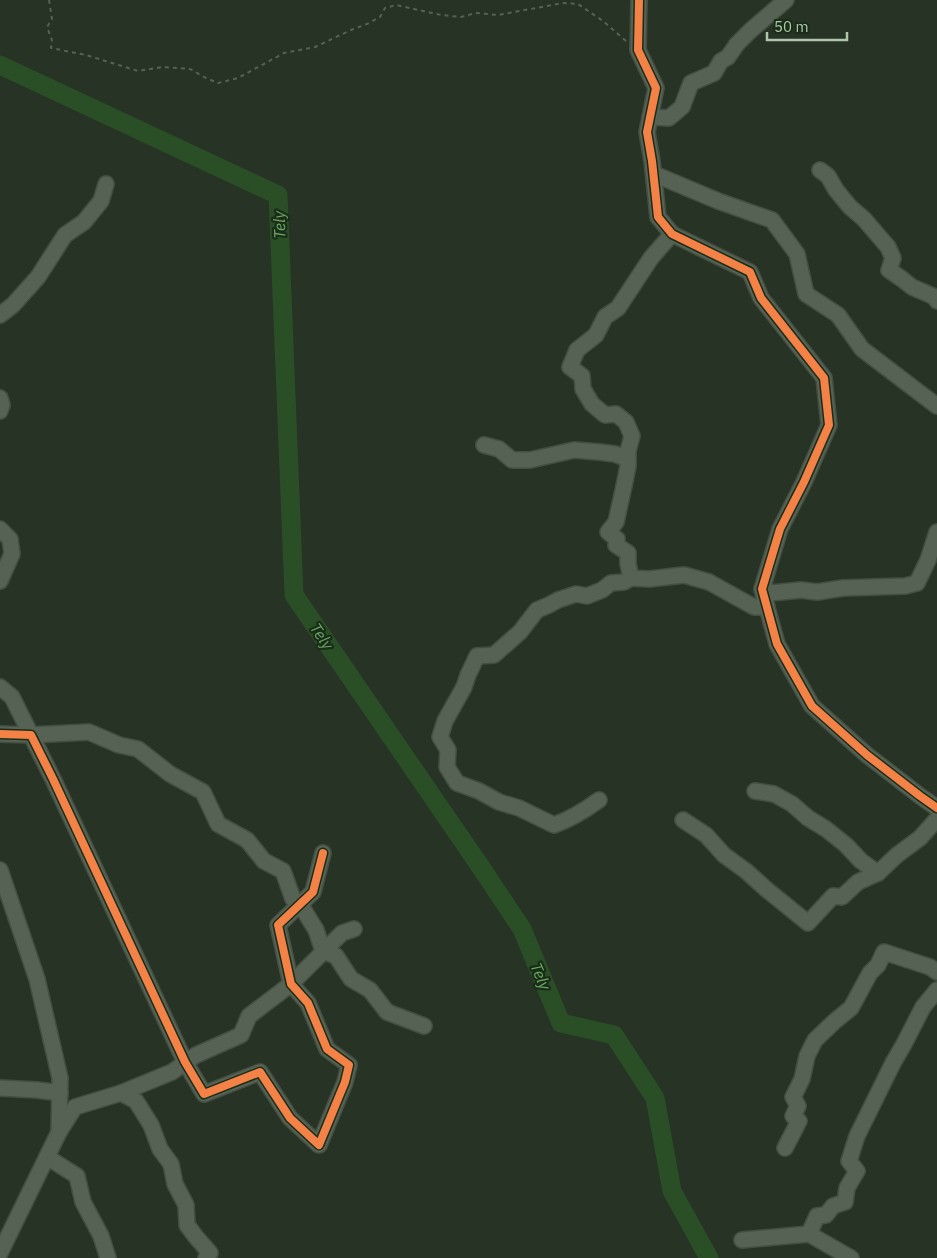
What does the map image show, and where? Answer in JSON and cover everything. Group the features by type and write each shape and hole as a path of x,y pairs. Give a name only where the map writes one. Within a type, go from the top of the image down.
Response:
{"street":[{"path":"639,0 638,50 656,88 646,132 654,174 658,217 672,234 750,272 761,298 824,378 830,425 780,529 762,589 777,644 812,706 867,755 937,808"},
{"path":"650,117 669,118 682,107 692,84 714,73 721,61 728,57 737,44 786,0"},
{"path":"820,170 828,176 836,190 850,207 864,219 888,247 893,258 889,270 912,288 935,297 937,301"},
{"path":"654,174 718,201 772,220 797,254 806,294 838,315 862,349 937,406"},
{"path":"0,315 38,277 65,235 84,222 101,201 106,184"},
{"path":"631,578 628,553 616,545 617,539 608,532 616,522 632,436 626,422 616,414 605,415 592,404 583,389 582,376 570,367 577,350 596,335 605,317 618,308 651,258 672,234"},
{"path":"0,398 2,405 0,411"},
{"path":"484,445 499,449 512,460 530,460 574,450 614,454 628,459"},
{"path":"0,529 10,539 12,554 0,581"},
{"path":"762,589 771,593 801,590 816,592 843,588 905,586 917,583 928,560 937,532"},
{"path":"598,800 566,821 554,825 519,808 499,802 479,791 457,783 447,767 448,750 440,737 445,721 464,687 477,656 494,655 520,632 537,610 576,594 587,596 602,590 611,583 624,582 631,578 649,579 684,575 709,582 754,607 767,607"},
{"path":"0,687 12,697 53,779 185,1062 204,1094 260,1072 290,1118 319,1145 345,1082 349,1065 327,1049 308,1003 291,984 278,925 313,892 323,853"},
{"path":"0,734 31,735 89,732 120,745 138,749 170,774 203,792 218,824 247,840 264,861 283,871 293,899 300,904 316,930 323,951"},
{"path":"755,791 774,794 792,804 846,845 878,873"},
{"path":"683,820 706,836 724,854 808,923 833,896 842,897 858,882 878,873 897,855 920,838 937,819"},
{"path":"0,870 6,907 37,979 60,1078 59,1132"},
{"path":"0,1253 59,1132 75,1107 121,1092 172,1072 196,1055 241,1035 249,1016 291,984 342,933 354,929"},
{"path":"323,951 336,956 351,979 370,990 387,1012 424,1026"},
{"path":"786,1148 799,1121 793,1116 798,1106 793,1097 802,1079 807,1056 815,1040 851,1008 884,952 930,967 937,972"},
{"path":"810,1234 817,1216 826,1215 833,1206 845,1202 846,1188 857,1171 849,1161 857,1136 923,1007 937,990"},
{"path":"0,1088 60,1093"},
{"path":"121,1092 136,1101 151,1125 160,1149 171,1164 175,1184 186,1205 187,1225 210,1253 206,1258"},
{"path":"47,1157 77,1176 82,1202 101,1236 108,1258"},
{"path":"742,1240 810,1234 851,1258"}],"path":[{"path":"49,0 52,19 47,27 52,40 50,48 86,55 138,71 163,66 190,69 218,83 238,78 284,53 315,47 367,24 380,17 385,8 396,5 441,15 461,17 476,13 498,15 563,3 578,4 603,21 638,50"}],"waterway":[{"name":"Tely","path":"0,65 278,195 294,595 522,929 561,1023 614,1035 655,1098 672,1191 709,1258"}],"cycle path":[{"path":"639,0 638,50 656,88 647,132 658,217 672,234 750,272 761,298 824,378 829,425 804,482 780,529 762,589 777,644 812,706 867,755 937,808"},
{"path":"0,734 31,735 185,1062 204,1094 260,1072 290,1118 319,1145 345,1082 349,1065 327,1049 308,1003 291,984 278,925 313,892 323,853"}]}
